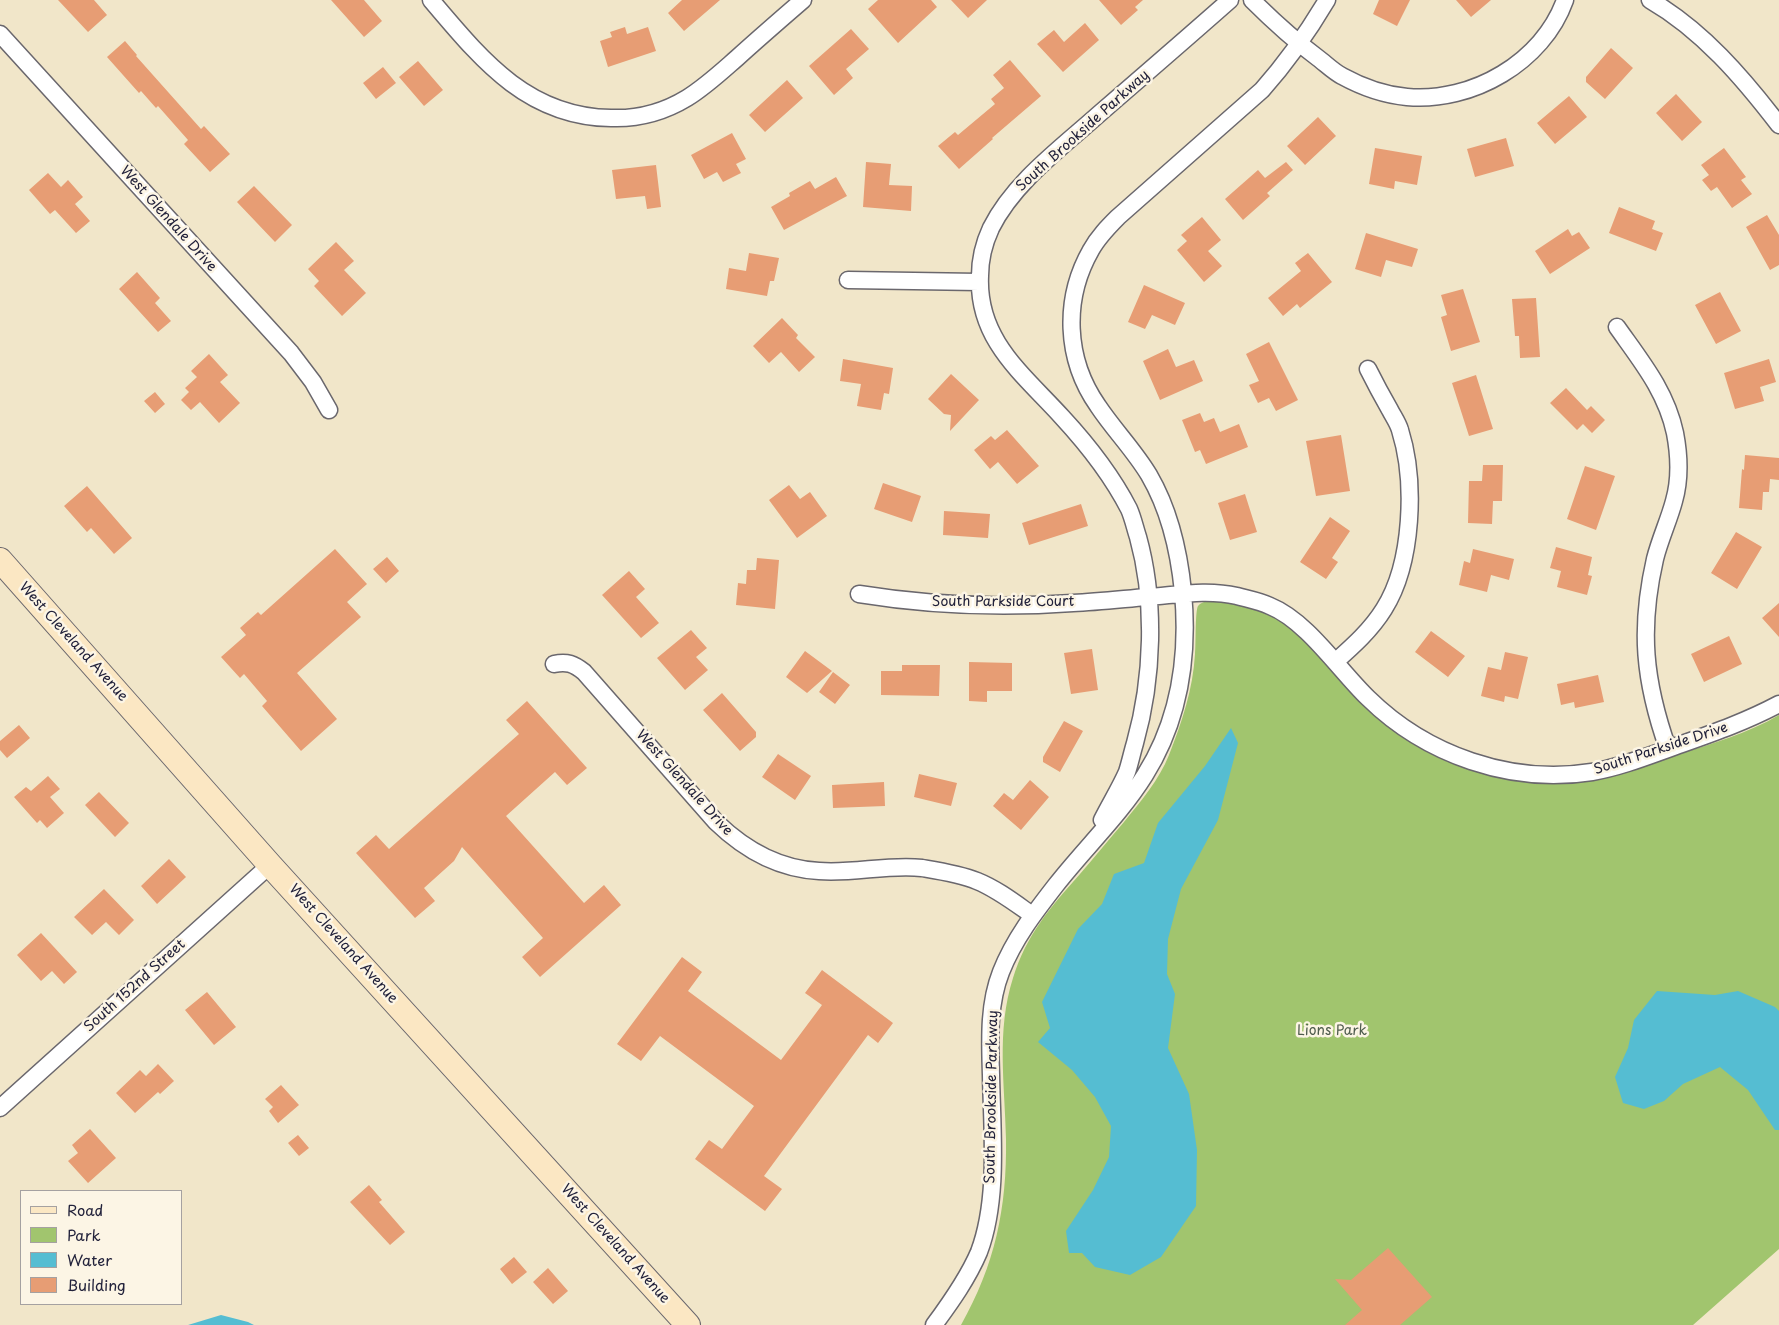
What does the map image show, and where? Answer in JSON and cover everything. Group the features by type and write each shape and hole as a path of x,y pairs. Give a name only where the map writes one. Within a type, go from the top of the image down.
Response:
{"main road":[{"name":"West Cleveland Avenue","path":"0,560 270,864 688,1325"}],"street":[{"path":"431,0 474,49 502,76 530,97 547,106 584,117 611,118 637,117 670,107 688,97 712,80 803,0"},
{"name":"South Brookside Parkway","path":"1083,853 1127,772 1140,726 1147,690 1150,659 1148,597 1142,554 1129,510 1114,485 1083,440 1022,377 1005,356 988,328 984,316 979,282 983,251 990,230 1004,205 1014,193 1078,133 1230,0"},
{"path":"1252,0 1299,44 1340,75 1384,93 1408,97 1444,96 1466,90 1491,80 1516,66 1550,29 1565,0"},
{"name":"South Brookside Parkway","path":"934,1325 968,1274 979,1250 986,1225 992,1184 990,1028 995,991 1008,954 1032,915 1116,814 1144,777 1166,736 1182,675 1184,642 1183,593 1176,542 1166,510 1157,491 1131,449 1096,404 1082,376 1072,344 1070,319 1074,289 1081,269 1100,236 1118,217 1262,90 1299,44 1327,0"},
{"path":"1650,0 1666,9 1703,40 1754,93 1779,125"},
{"name":"West Glendale Drive","path":"0,34 291,353 329,410"},
{"path":"848,280 979,282"},
{"path":"1617,327 1657,383 1675,432 1677,448 1678,471 1675,499 1656,557 1645,623 1646,655 1652,699 1668,749"},
{"path":"1335,662 1360,640 1384,609 1400,574 1407,533 1409,497 1407,459 1400,428 1368,369"},
{"name":"South Parkside Drive","path":"1148,597 1183,593 1234,595 1271,606 1286,615 1314,638 1368,698 1408,731 1441,749 1488,768 1524,774 1563,775 1602,770 1668,749 1750,719 1779,704"},
{"name":"South Parkside Court","path":"859,594 906,600 980,605 1071,603 1148,597"},
{"name":"West Glendale Drive","path":"554,664 562,662 572,664 584,672 716,822 729,835 756,853 790,867 820,872 911,868 950,873 977,881 1000,893 1032,915"},
{"name":"South 152nd Street","path":"0,1108 270,864"}],"green space":[{"name":"Lions Park","path":"1217,600 1261,611 1285,623 1310,644 1365,707 1399,734 1446,760 1498,777 1524,782 1551,784 1578,782 1603,777 1729,738 1779,715 1779,1249 1693,1325 961,1325 983,1280 997,1235 1001,1212 1006,1164 1003,1038 1008,998 1013,978 1025,948 1040,923 1137,806 1165,764 1174,743 1189,693 1194,667 1198,606 1205,602"}],"water":[{"path":"1231,728 1238,743 1218,820 1181,889 1168,939 1167,974 1175,994 1168,1048 1189,1094 1197,1150 1196,1206 1161,1257 1130,1275 1095,1267 1082,1253 1069,1253 1066,1231 1093,1190 1109,1157 1111,1126 1095,1097 1072,1070 1038,1042 1050,1028 1042,1002 1078,929 1102,904 1114,874 1144,863 1158,823 1205,766"},
{"path":"1657,991 1715,995 1738,991 1775,1007 1779,1011 1779,1130 1775,1130 1748,1090 1720,1067 1683,1084 1664,1101 1644,1109 1623,1103 1615,1077 1628,1048 1634,1020"},
{"path":"221,1315 254,1325 188,1325"}],"building":[{"path":"58,0 94,0 107,15 88,32"},
{"path":"331,0 364,0 382,21 364,37"},
{"path":"682,0 720,0 684,31 668,13"},
{"path":"878,0 931,0 937,7 898,43 868,9"},
{"path":"951,0 987,0 968,18"},
{"path":"1099,0 1143,0 1135,7 1138,10 1121,25"},
{"path":"1379,0 1410,0 1397,26 1373,14"},
{"path":"1456,0 1491,0 1471,17"},
{"path":"1085,23 1099,40 1063,72 1037,44 1054,30 1064,42"},
{"path":"625,27 627,34 648,27 656,51 608,67 600,41 612,37 610,32"},
{"path":"851,29 869,49 846,69 853,78 834,95 809,66"},
{"path":"125,41 201,129 204,126 230,154 210,172 184,144 188,140 158,106 156,108 141,91 139,93 107,57"},
{"path":"1611,48 1633,68 1605,99 1586,82 1586,77"},
{"path":"1010,60 1041,96 959,169 938,146 955,132 958,135 995,104 991,99 1004,88 993,75"},
{"path":"418,61 443,90 424,106 399,77"},
{"path":"383,67 396,83 376,99 363,83"},
{"path":"787,80 803,98 765,132 749,115"},
{"path":"1676,94 1702,122 1682,141 1656,113"},
{"path":"1569,96 1587,117 1555,144 1537,123"},
{"path":"1318,117 1336,136 1305,165 1287,146"},
{"path":"732,133 746,159 736,164 741,173 723,182 717,172 704,179 691,155"},
{"path":"1506,138 1514,166 1475,177 1467,149"},
{"path":"1375,148 1422,156 1417,185 1395,181 1394,189 1369,184"},
{"path":"1724,148 1746,177 1741,180 1752,194 1732,208 1717,187 1711,191 1702,180 1709,175 1701,165"},
{"path":"866,162 891,164 889,185 912,186 911,211 863,207"},
{"path":"1286,162 1293,170 1267,193 1270,196 1243,220 1225,199 1258,170 1265,178"},
{"path":"656,165 661,207 647,209 645,196 616,199 612,170"},
{"path":"48,173 61,187 68,180 83,197 75,204 90,221 76,233 55,210 50,214 29,190"},
{"path":"836,177 847,196 784,230 771,207 790,196 789,193 810,181 815,189"},
{"path":"254,186 292,225 275,242 237,202"},
{"path":"1619,207 1655,221 1652,229 1663,233 1656,251 1609,233"},
{"path":"1767,215 1779,235 1779,265 1770,270 1746,227"},
{"path":"1202,217 1221,240 1208,251 1222,266 1204,282 1177,250 1187,241 1181,235"},
{"path":"1568,229 1572,236 1579,232 1590,248 1550,274 1535,251"},
{"path":"1366,233 1418,249 1412,267 1386,260 1381,277 1355,269"},
{"path":"336,242 354,261 344,270 366,293 342,316 314,286 319,281 308,269"},
{"path":"749,253 779,258 774,281 770,281 767,296 726,289 729,268 746,271"},
{"path":"1308,253 1332,282 1300,308 1297,304 1283,316 1268,298 1301,271 1295,263"},
{"path":"137,272 160,298 155,303 171,321 158,332 119,289"},
{"path":"1144,285 1185,303 1175,325 1152,315 1145,329 1128,322"},
{"path":"1463,289 1480,342 1451,351 1441,317 1447,315 1441,295"},
{"path":"1720,292 1741,331 1716,344 1695,305"},
{"path":"1536,298 1540,357 1520,358 1519,336 1515,336 1512,299"},
{"path":"782,318 798,335 796,338 815,357 799,372 781,352 769,363 753,346"},
{"path":"1269,342 1298,400 1276,411 1269,398 1258,403 1249,385 1259,381 1246,354"},
{"path":"1168,349 1176,367 1194,360 1203,381 1160,400 1143,361"},
{"path":"209,354 228,375 220,382 240,403 219,423 200,402 191,410 181,400 189,392 185,388 197,377 191,371"},
{"path":"843,359 893,368 889,394 884,393 881,410 857,406 861,384 840,381"},
{"path":"1769,359 1776,382 1760,387 1764,401 1735,409 1724,373"},
{"path":"951,374 979,400 950,431 951,415 944,414 928,399"},
{"path":"1476,375 1493,429 1469,436 1452,383"},
{"path":"1566,388 1587,410 1591,406 1605,420 1592,433 1583,424 1577,430 1550,403"},
{"path":"155,392 165,404 155,413 144,401"},
{"path":"1200,413 1204,422 1214,418 1220,432 1239,424 1248,447 1206,464 1200,450 1195,452 1182,420"},
{"path":"1007,430 1039,466 1017,484 998,462 990,469 974,450 991,436 995,440"},
{"path":"1341,435 1350,491 1316,496 1306,441"},
{"path":"1745,455 1779,458 1779,480 1770,479 1769,492 1763,492 1762,510 1739,508"},
{"path":"1483,465 1503,465 1502,501 1493,501 1492,524 1468,523 1469,481 1482,481"},
{"path":"1585,466 1615,476 1596,530 1567,519"},
{"path":"883,483 921,496 912,522 874,509"},
{"path":"789,485 800,499 810,492 827,516 797,538 769,500"},
{"path":"87,486 132,538 114,554 91,528 87,532 64,506"},
{"path":"1245,494 1257,532 1230,540 1218,503"},
{"path":"1081,504 1088,526 1029,545 1022,523"},
{"path":"944,511 990,514 988,538 943,535"},
{"path":"1330,517 1350,531 1332,558 1338,562 1326,579 1300,562"},
{"path":"1736,532 1762,547 1737,589 1711,573"},
{"path":"1556,547 1592,557 1588,575 1592,576 1587,595 1557,587 1561,571 1550,568"},
{"path":"335,549 367,584 347,602 361,617 297,673 337,719 301,751 262,706 267,701 244,674 240,678 221,657 246,635 240,628 258,612 261,615"},
{"path":"1473,549 1514,559 1509,580 1491,575 1487,592 1459,585 1464,561 1470,563"},
{"path":"387,557 399,571 386,583 373,569"},
{"path":"757,558 779,560 775,609 736,605 738,583 746,584 747,570 756,570"},
{"path":"629,571 645,589 636,597 659,623 641,638 602,595"},
{"path":"1779,603 1779,637 1762,618"},
{"path":"691,630 707,648 696,657 708,670 685,690 657,658"},
{"path":"1431,631 1465,656 1448,677 1415,652"},
{"path":"1729,636 1742,664 1704,682 1691,654"},
{"path":"1092,649 1098,690 1071,694 1064,653"},
{"path":"805,651 832,671 807,693 786,677"},
{"path":"1505,652 1528,657 1518,699 1505,696 1504,702 1481,696 1488,667 1501,670"},
{"path":"969,662 1012,663 1012,691 987,691 987,702 969,701"},
{"path":"902,665 940,665 939,696 881,695 881,671 902,671"},
{"path":"833,672 850,685 835,704 819,692"},
{"path":"1598,675 1604,702 1575,708 1574,702 1561,705 1557,684"},
{"path":"722,693 756,732 756,737 740,751 703,710"},
{"path":"527,701 587,768 567,785 555,772 506,816 584,903 604,885 621,905 540,977 522,957 543,938 462,847 454,861 424,888 435,901 415,918 356,853 376,835 389,849 519,734 506,720"},
{"path":"1064,721 1083,731 1060,772 1043,762 1043,757"},
{"path":"19,725 30,738 7,758 0,750 0,741"},
{"path":"778,754 811,776 795,800 762,777"},
{"path":"919,774 957,783 951,806 914,797"},
{"path":"48,776 60,789 50,797 64,813 47,828 40,820 37,823 14,797 26,787 31,791"},
{"path":"1030,780 1049,797 1021,830 993,806 1004,793 1013,800"},
{"path":"884,782 885,806 833,808 832,785"},
{"path":"99,792 129,823 115,837 85,805"},
{"path":"169,859 186,877 157,904 141,886"},
{"path":"104,889 134,920 119,935 106,922 92,935 74,917"},
{"path":"41,933 77,972 64,984 52,971 41,981 17,955"},
{"path":"682,957 702,972 688,991 781,1060 822,1005 805,993 822,970 893,1023 878,1043 868,1035 764,1176 782,1189 765,1211 695,1159 709,1140 722,1149 754,1106 660,1036 641,1061 617,1044"},
{"path":"207,992 236,1027 214,1045 185,1010"},
{"path":"158,1064 174,1081 160,1094 158,1092 135,1113 116,1093 140,1070 146,1076"},
{"path":"281,1085 299,1105 278,1123 269,1111 273,1107 265,1099"},
{"path":"90,1129 116,1158 88,1183 68,1161 78,1153 72,1145"},
{"path":"298,1135 309,1148 299,1156 288,1143"},
{"path":"369,1185 382,1200 379,1202 405,1232 390,1245 350,1202"},
{"path":"1388,1248 1432,1297 1400,1325 1345,1325 1362,1310 1335,1279 1351,1280"},
{"path":"514,1257 527,1272 512,1284 500,1269"},
{"path":"548,1268 568,1291 553,1304 533,1282"}]}
